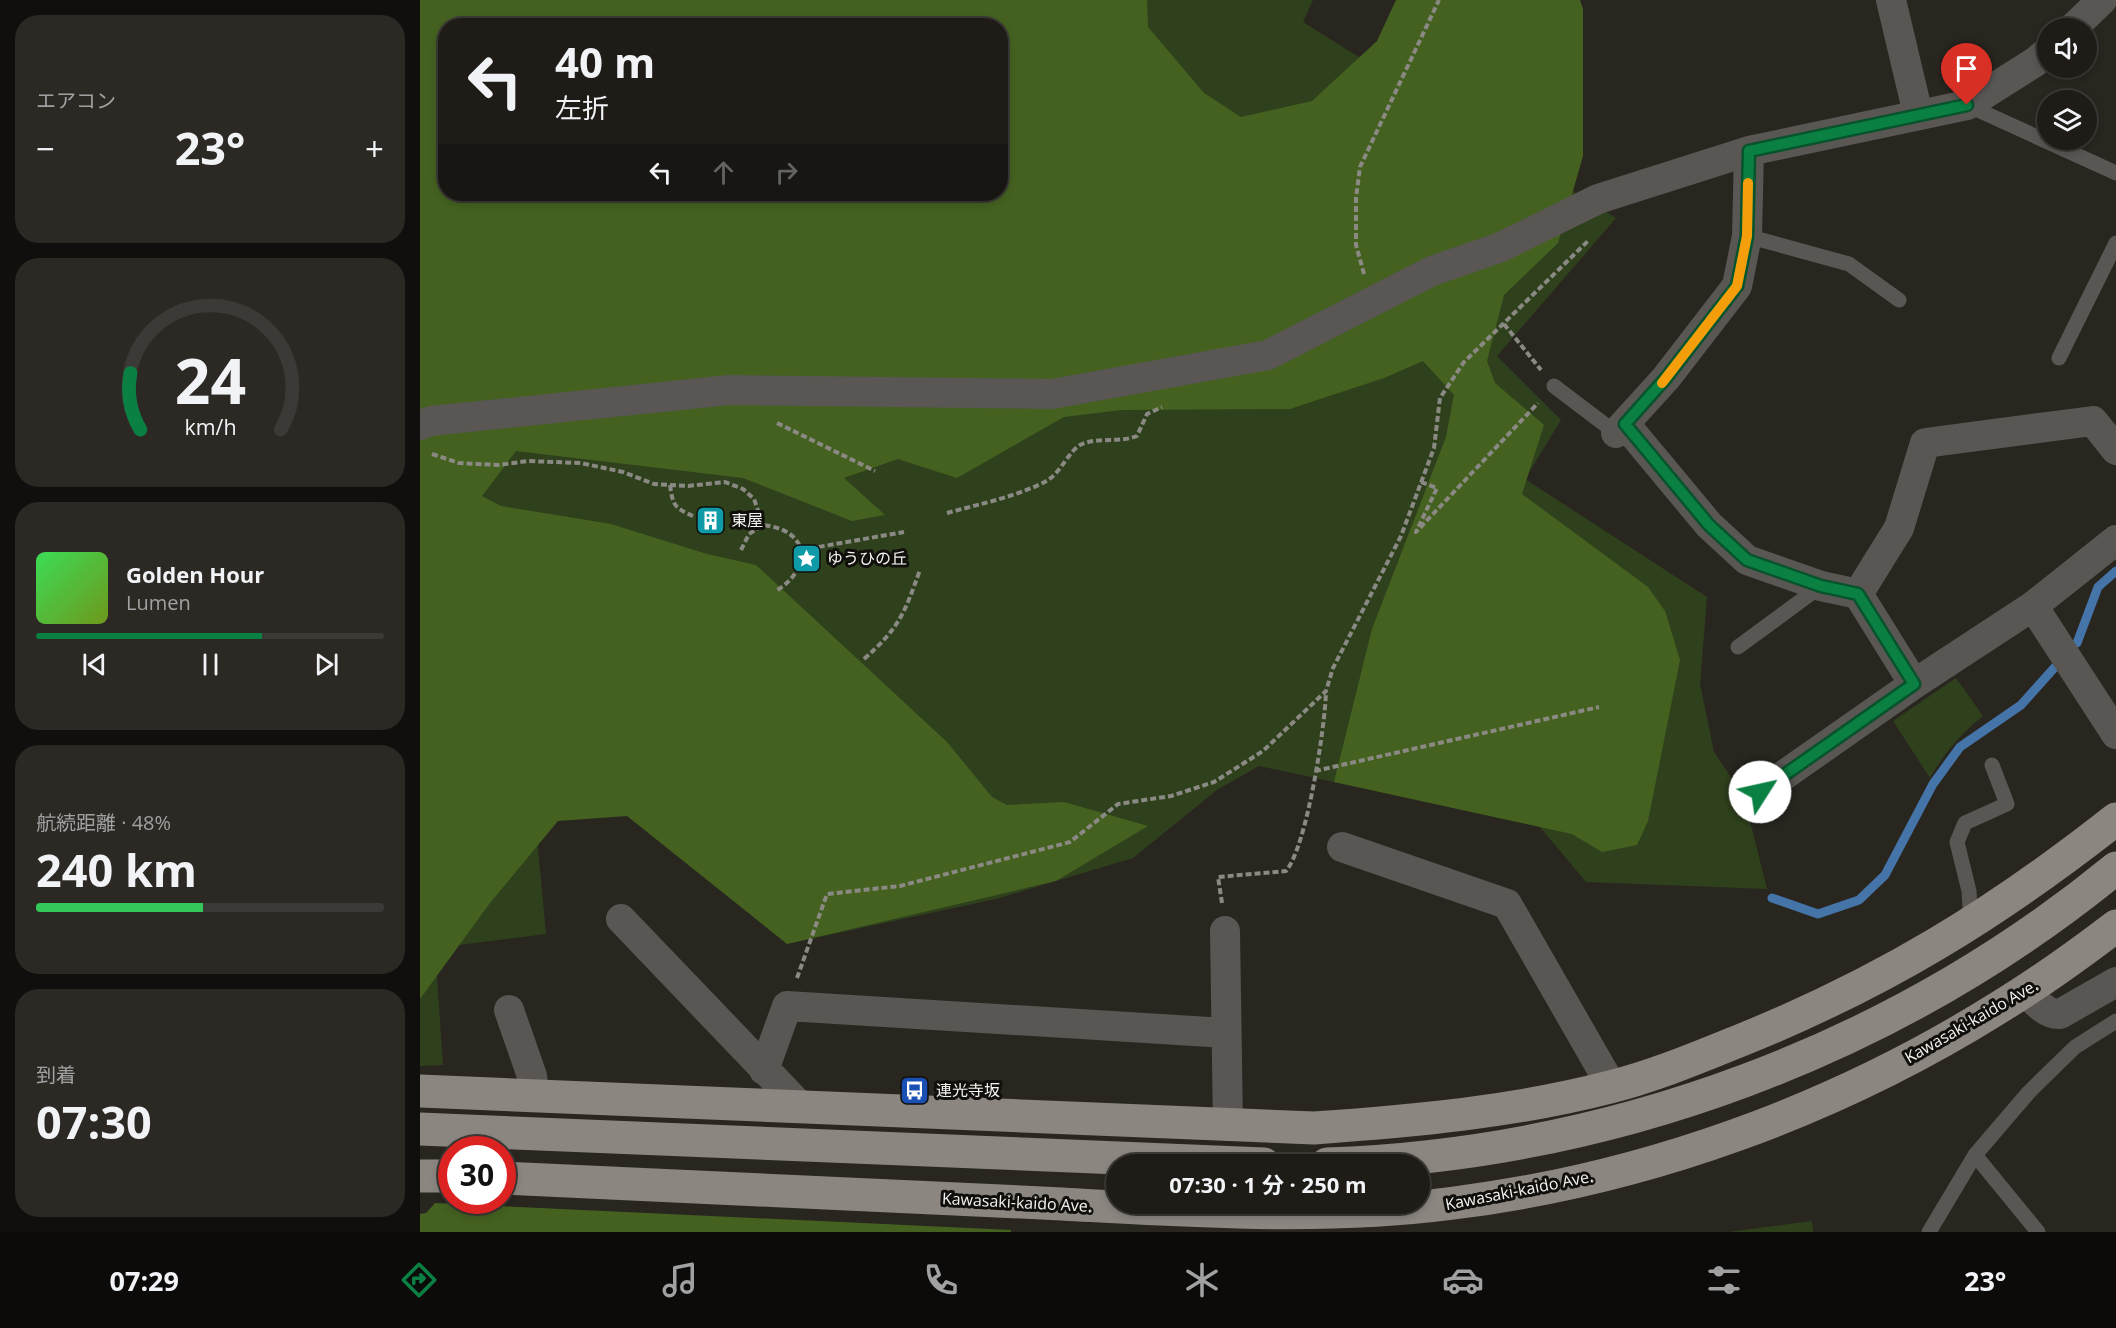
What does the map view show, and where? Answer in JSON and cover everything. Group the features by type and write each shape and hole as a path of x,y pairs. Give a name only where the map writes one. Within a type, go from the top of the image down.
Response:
{"main road":[{"path":"420,1090 1228,1126 1314,1128 1457,1116 1612,1087 1708,1054 1835,1001 1892,972 1971,925 2019,893 2116,819"},
{"path":"1430,1157 1537,1142 1628,1119 1774,1070 1863,1029 1970,971 2036,928 2116,868"},
{"name":"Kawasaki-kaido Ave.","path":"516,1179 1221,1212 1391,1210 1458,1203 1536,1190 1623,1170 1721,1140 1847,1089 1938,1043 2025,992 2116,926"},
{"path":"420,1129 1106,1157"},
{"path":"420,1176 438,1176"}],"street":[{"path":"1891,0 1918,114"},
{"path":"2083,18 2102,0"},
{"path":"420,425 431,421 729,390 1052,394 1268,355 1432,271 1500,247 1598,199 1749,151 1967,105 2037,61"},
{"path":"1749,151 1747,236 1737,286 1666,378 1620,429 1709,525 1747,560 1821,586 1858,594 1914,684"},
{"path":"1858,594 1899,528 1925,443 2093,421 2116,450"},
{"path":"1760,792 1914,684 2033,606 2116,540"},
{"path":"2033,606 2116,734"},
{"path":"1342,847 1508,904 1612,1087"},
{"path":"621,919 801,1107"},
{"path":"1226,932 1228,1126"},
{"path":"2025,992 2053,1015 2060,1014 2116,982"},
{"path":"764,1070 787,1006 1226,1033"},
{"path":"509,1010 532,1077 534,1095"}],"lane":[{"path":"1967,105 2116,173"},
{"path":"1747,236 1849,264 1899,300"},
{"path":"2059,358 2116,243"},
{"path":"1554,386 1620,429"},
{"path":"1738,647 1821,586"},
{"path":"1971,925 1969,891 1956,842 1965,823 2007,804 1992,765"},
{"path":"1929,1232 1975,1155 2029,1092 2075,1047 2116,1021"},
{"path":"1975,1155 2038,1232"}],"path":[{"path":"1371,302 1356,245 1356,198 1360,167 1439,0"},
{"path":"1218,877 1286,871 1292,864 1301,840 1325,722 1326,691 1333,668 1401,536 1434,448 1440,398 1464,362 1599,230 1598,199"},
{"path":"1421,482 1437,488 1416,532 1554,386 1504,324"},
{"path":"754,391 772,420 875,471"},
{"path":"947,513 991,501 1046,481 1061,470 1074,450 1083,444 1137,436 1147,414 1171,405"},
{"path":"429,453 459,463 498,465 528,461 580,463 623,472 654,484 725,482 743,489 754,499 763,525"},
{"path":"670,485 672,502 679,510 695,517"},
{"path":"741,549 749,534 763,525 781,527 794,536 801,550 800,566 791,581 776,591"},
{"path":"801,550 904,532"},
{"path":"864,659 889,637 903,615 920,570"},
{"path":"787,1006 827,894 900,886 1070,842 1118,804 1171,796 1214,782 1263,751 1326,691"},
{"path":"1315,771 1599,707"}],"green space":[{"path":"420,0 1147,0 1148,27 1204,93 1241,117 1312,101 1377,41 1396,0 1580,0 1583,9 1583,156 1558,243 1504,295 1487,361 1495,383 1544,425 1522,494 1648,587 1665,611 1680,660 1648,821 1637,845 1602,852 1572,834 1334,782 1372,629 1446,437 1454,395 1423,361 1384,378 1290,409 1121,410 1064,417 957,478 898,459 844,478 885,515 852,521 743,478 516,451 482,496 501,506 611,524 707,554 756,565 947,742 992,797 1007,805 1064,802 1148,826 1056,881 787,944 627,816 558,821 490,903 420,999"},
{"path":"1054,0 1313,0 1303,22 1616,218 1497,356 1561,420 1525,479 1707,597 1700,684 1714,752 1744,797 1767,889 1586,882 1539,826 1259,766 1217,790 1133,858 996,899 787,944 640,800 534,806 546,934 435,948 443,1065 420,1066 420,65 438,154 438,201 1008,201 1008,165"},
{"path":"1956,678 1983,716 1953,745 1930,778 1893,721"},
{"path":"435,1203 438,1203 438,1214 516,1214 516,1207 1011,1230 1011,1232 420,1232 420,1214 426,1213"},
{"path":"1812,1221 1813,1232 1728,1232"}],"waterway":[{"path":"2077,643 2098,587 2116,571"},
{"path":"1772,898 1818,914 1859,900 1885,875 1933,784 1960,747 2021,705 2055,667"}],"slow traffic":[{"path":"1662,383 1737,286 1747,236 1748,183"}],"place":[{"name":"東屋","path":"710,520"},
{"name":"ゆうひの丘","path":"806,558"},
{"name":"連光寺坂","path":"915,1090"}],"route":[{"path":"1760,792 1914,684 1858,594 1821,586 1747,560 1709,525 1625,424 1666,378 1737,286 1747,236 1749,151 1967,105"}]}
